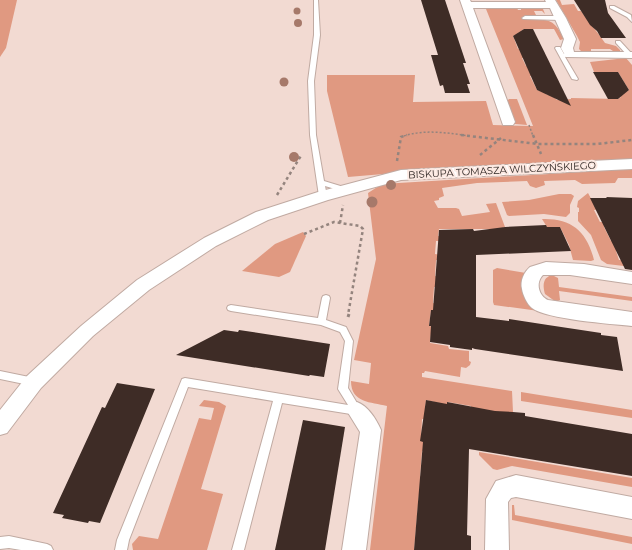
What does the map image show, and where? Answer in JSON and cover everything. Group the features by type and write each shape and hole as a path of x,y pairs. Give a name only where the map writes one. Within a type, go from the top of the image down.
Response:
{"street":[{"path":"504,127 466,3 552,2 570,39 566,55 631,55"},
{"name":"BISKUPA TOMASZA WILCZYŃSKIEGO","path":"0,426 34,382 87,331 143,285 210,242 262,216 322,189 345,190 401,175 632,164"},
{"path":"632,278 557,268 536,272 532,276 530,284 532,295 540,304 560,309 632,319"},
{"path":"354,550 371,430 357,411"},
{"path":"497,550 497,499 504,489 516,486 632,508"}],"lane":[{"path":"316,0 317,35 311,81 312,135 322,189"},
{"path":"612,7 631,17"},
{"path":"525,18 561,18"},
{"path":"618,42 631,55"},
{"path":"558,48 566,55 575,79"},
{"path":"321,322 326,298"},
{"path":"231,308 321,322 343,328 348,340 343,389 357,411"},
{"path":"0,375 34,382"},
{"path":"121,550 123,540 185,382 357,411"},
{"path":"238,550 280,398"},
{"path":"0,543 9,542 47,550"}],"path":[{"path":"529,125 542,157 537,169"},
{"path":"460,171 501,139 504,127"},
{"path":"386,179 398,159 401,137 412,133 445,133 538,144 597,144 632,140"},
{"path":"262,216 290,176 312,135"},
{"path":"304,234 334,222 360,226 363,228 347,319"}],"shaded area":[{"path":"0,0 17,0 6,48 0,57"},
{"path":"556,0 560,0 562,5 574,4 578,11 581,11 605,43 616,46 620,50 620,53 616,53 610,49 591,49 591,51 581,51 579,49 580,42"},
{"path":"517,8 518,10 521,10 521,8 543,9 545,14 542,11 534,11 537,17 525,18 525,20 549,21 553,23 564,39 560,40 554,29 524,29 521,31 522,33 513,36 518,49 521,49 525,58 522,58 526,66 528,66 533,76 530,76 537,90 546,93 547,95 551,95 557,100 571,98 618,99 621,97 620,95 624,94 623,92 629,90 618,72 594,72 590,62 626,58 632,65 632,162 407,172 348,177 327,91 327,75 415,75 413,102 486,101 493,125 533,126 486,9"},
{"path":"509,99 517,99 527,125 515,124 507,101"},
{"path":"632,169 632,178 618,178 615,183 582,184 575,180 544,181 545,185 536,188 530,186 527,181 477,183 442,188 444,196 439,198 439,200 434,201 438,208 459,209 462,216 490,212 486,204 496,203 505,227 503,227 504,229 439,229 438,236 443,236 442,241 436,241 435,254 441,255 441,261 436,260 435,276 440,277 439,287 434,287 433,303 438,304 437,311 431,310 429,326 436,327 431,333 430,343 448,346 449,349 469,351 469,361 471,362 466,368 461,367 460,377 425,371 422,373 422,377 512,391 513,412 511,412 511,414 471,408 471,406 448,402 447,405 426,400 425,411 430,420 422,419 421,441 428,442 427,451 422,451 420,476 426,477 419,494 414,550 370,550 387,406 358,398 354,394 351,381 369,384 371,363 354,360 376,259 368,193 382,184"},
{"path":"588,193 594,204 600,209 594,210 600,222 606,222 604,227 611,241 616,241 616,251 619,260 628,260 632,267 607,264 601,260 591,235 578,221 578,201"},
{"path":"559,194 571,194 574,196 570,205 570,213 566,217 544,214 509,216 507,215 502,202 529,200"},
{"path":"542,219 561,221 576,228 587,241 594,260 573,260 569,245 560,227 547,227"},
{"path":"303,232 306,236 290,272 279,277 242,271 275,244"},
{"path":"497,268 526,273 539,311 494,305 493,270"},
{"path":"552,275 558,278 559,287 632,297 632,301 559,291 560,300 556,302 545,294 544,288 546,278"},
{"path":"521,392 632,410 632,418 521,401"},
{"path":"204,400 219,402 226,406 201,489 223,494 207,550 133,550 132,544 139,536 158,539 199,418 211,420 214,408 199,406"},
{"path":"479,452 632,478 632,487 512,466 497,470 493,469 479,455"},
{"path":"512,505 514,505 515,515 632,537 632,544 512,520"}],"building":[{"path":"421,0 445,0 466,63 463,63 470,84 467,84 470,93 445,93 443,85 440,86 431,55 438,55"},
{"path":"574,0 605,0 608,13 626,38 601,38 597,31 590,25"},
{"path":"524,29 533,29 571,106 537,90 513,36"},
{"path":"593,72 618,72 629,90 618,99 608,99"},
{"path":"606,197 632,198 632,270 625,269 590,198 607,198"},
{"path":"546,225 547,227 560,227 571,251 476,255 476,317 509,321 509,319 601,333 601,335 617,337 623,371 472,348 472,350 450,347 450,345 430,342 431,326 429,326 431,310 433,310 439,230 473,229 474,231 505,227"},
{"path":"224,330 238,332 239,330 330,344 324,377 309,376 176,355"},
{"path":"117,383 155,389 100,523 89,521 88,523 62,518 64,515 53,513 102,407 105,408"},
{"path":"426,400 447,404 447,402 495,411 525,413 525,416 632,434 632,476 469,449 467,535 471,536 471,550 414,550 423,442 420,441"},
{"path":"303,420 345,427 325,550 275,550"}]}
